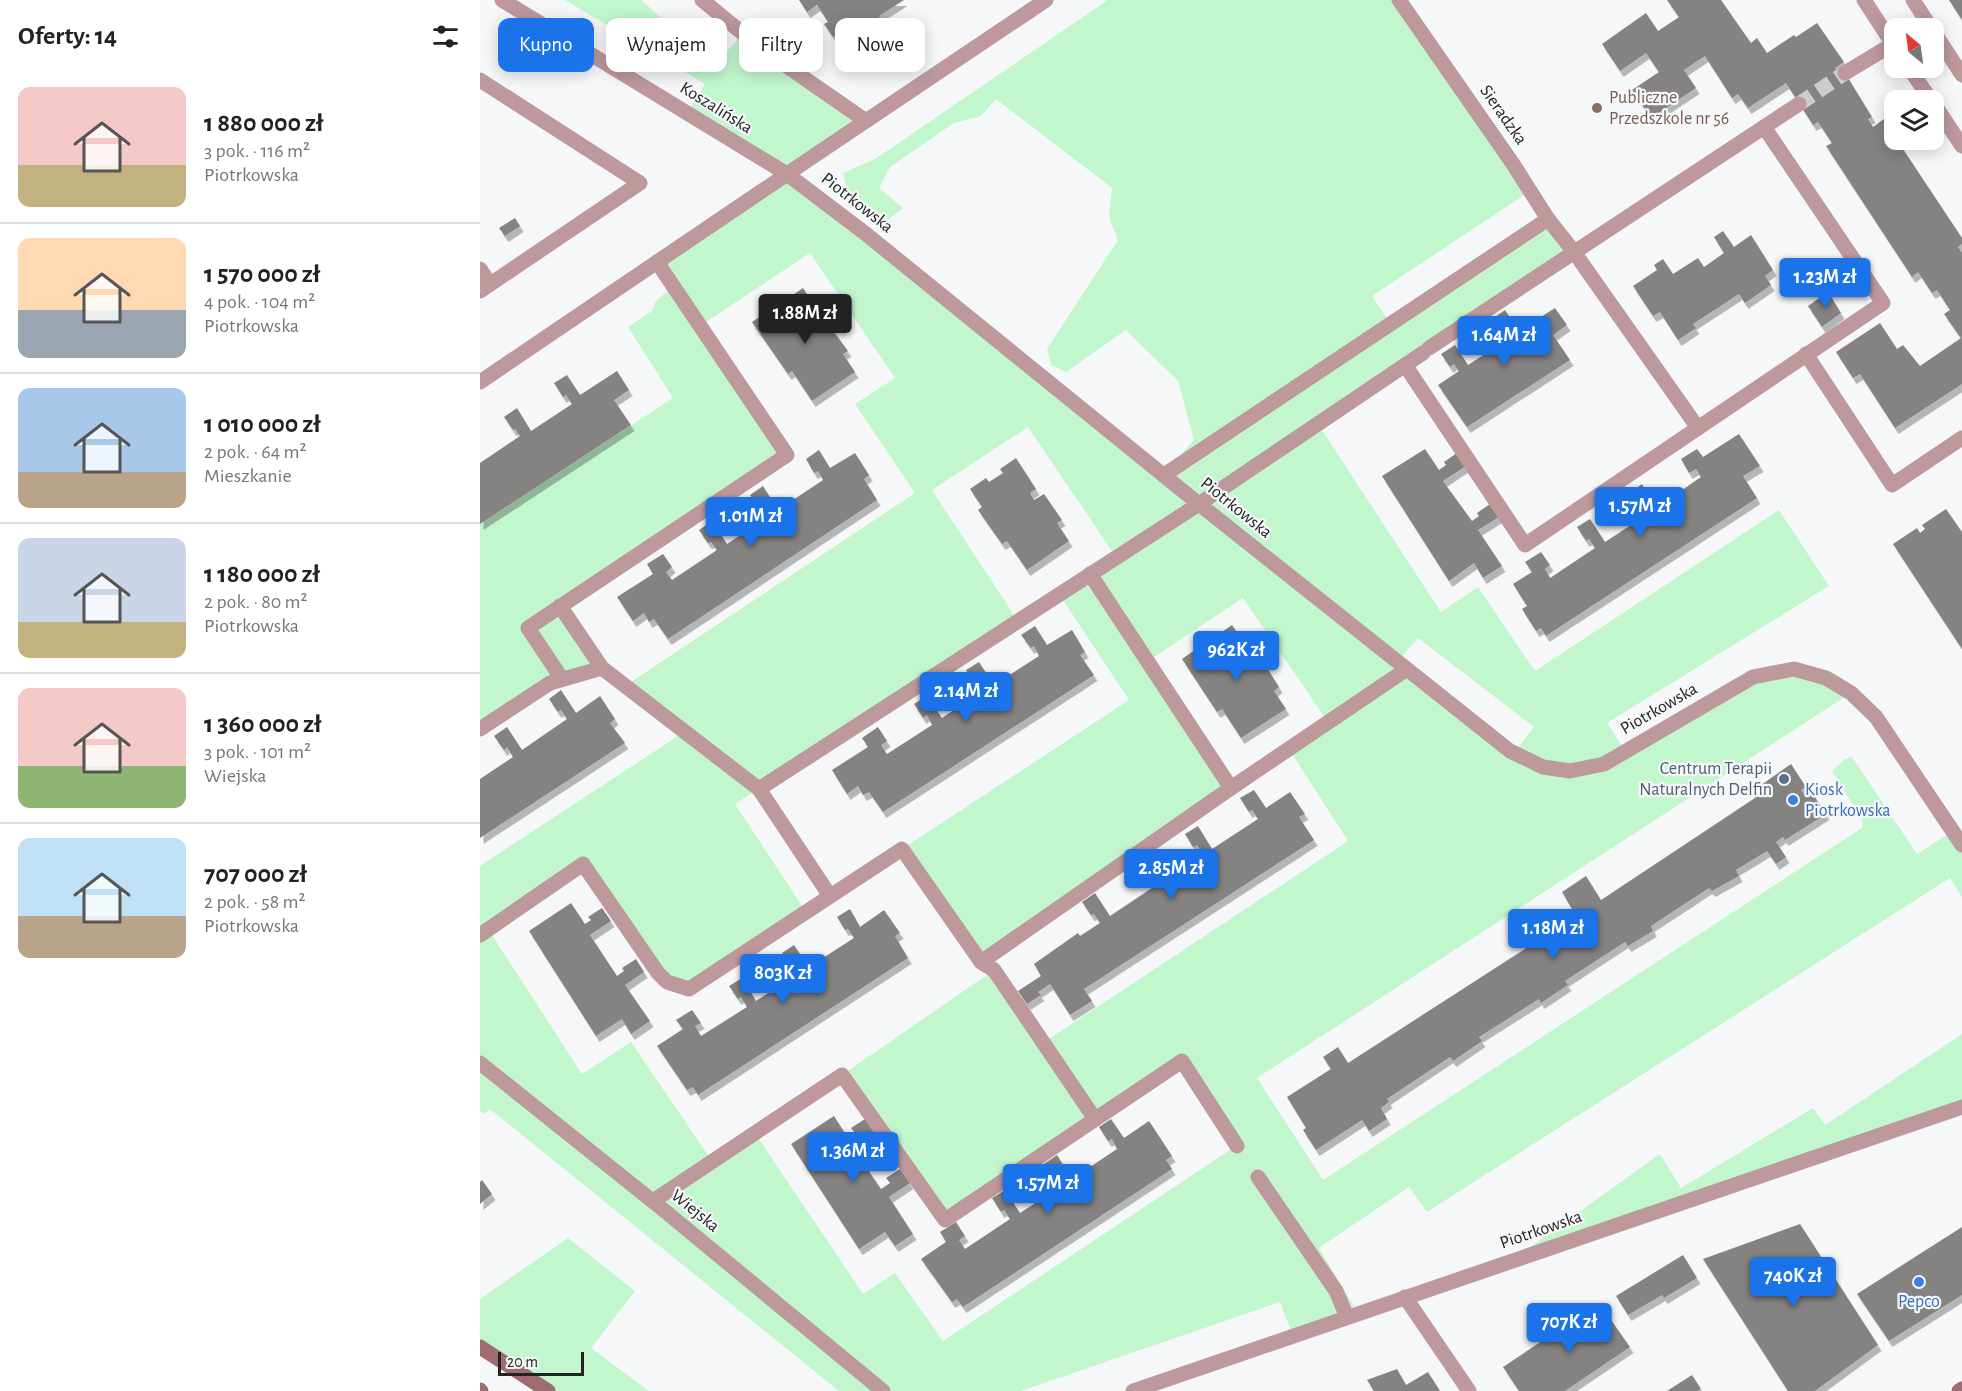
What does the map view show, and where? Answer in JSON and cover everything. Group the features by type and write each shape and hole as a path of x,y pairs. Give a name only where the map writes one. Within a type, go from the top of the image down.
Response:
{"street":[{"name":"Koszalińska","path":"502,0 787,174"},
{"path":"702,0 762,49 866,121"},
{"path":"480,382 1046,0"},
{"name":"Sieradzka","path":"1399,0 1513,164 1548,219 1574,252 1698,428"},
{"path":"1864,0 1884,30"},
{"path":"1912,0 1924,18"},
{"path":"1944,48 1962,75"},
{"path":"1845,74 1884,51"},
{"path":"480,80 640,183 485,287 480,269"},
{"path":"759,789 1199,504 1799,104"},
{"path":"1944,120 1962,146"},
{"path":"1405,365 1525,545 1883,303 1764,127"},
{"name":"Piotrkowska","path":"787,174 866,234 1199,504 1510,751 1543,767 1570,771 1604,764 1753,677 1794,669 1826,678 1851,693 1876,717 1962,845"},
{"path":"1164,475 1548,219"},
{"path":"562,680 528,628 787,455 657,262"},
{"path":"1806,354 1892,484 1962,438"},
{"path":"1090,574 1231,788"},
{"path":"560,606 602,668 759,789 830,896"},
{"path":"480,729 550,683 602,668"},
{"path":"981,962 1407,669"},
{"path":"480,935 584,864 658,973 667,982 689,989 902,849 981,962 994,970 1095,1119"},
{"path":"653,1201 842,1076 945,1220 1182,1061 1237,1146"},
{"name":"Wiejska","path":"480,1063 653,1201 883,1391"},
{"name":"Piotrkowska","path":"1133,1391 1962,1107"},
{"path":"1258,1177 1336,1291 1347,1317"},
{"path":"1405,1297 1469,1391"},
{"path":"480,1347 548,1391"}],"green space":[{"path":"565,0 641,0 661,18 606,18 606,25"},
{"path":"1108,0 1399,0 1530,191 1372,296 1390,323 1548,219 1574,252 1318,424 1441,612 1478,587 1535,671 1779,510 1829,586 1607,723 1625,751 1753,677 1794,669 1851,693 1257,1078 1323,1180 1862,828 1862,819 1832,771 1845,759 1852,757 1917,854 1953,831 1962,845 1962,897 1950,878 1427,1212 1409,1187 1319,1248 1356,1310 1293,1336 1280,1302 1021,1391 839,1391 490,1109 484,1114 480,1111 480,866 684,732 625,686 915,493 855,404 895,378 810,253 700,326 787,455 561,606 602,668 574,676 480,729 480,524 673,398 628,327 652,311 655,302 673,286 657,262 787,174 687,113 705,84 685,72 727,72 727,51 739,38 739,72 798,72 866,121 788,174 1163,474 1194,440 1178,381 1126,330 1066,372 1051,365 1047,349 1118,240 1109,217 1112,188 996,99 981,116 954,123 890,167 879,188 903,208 885,222 849,198 843,173 875,159","holes":["1028,427 1116,557 1059,594 1129,700 902,849 981,962 1231,788 1148,661 1243,598 1328,722 1289,749 1348,841 1043,1043 994,970 842,1075 945,1220 1182,1061 1236,1146 943,1341 895,1273 863,1294 755,1133 712,1161 631,1042 582,1074 488,929 584,864 667,982 689,989 806,912 735,804 1018,621 932,490","1418,638 1534,727 1514,753 1398,661"]},
{"path":"1962,1034 1962,1107 1529,1248 1660,1154 1681,1188 1813,1108 1825,1125"},
{"path":"568,1238 635,1291 591,1348 649,1391 548,1391 480,1347 480,1299"}],"building":[{"path":"799,0 904,0 879,16 880,18 835,18 835,36 833,37 824,24 828,22 817,5 807,12"},
{"path":"1667,0 1721,0 1751,43 1757,38 1767,53 1817,23 1844,62 1835,68 1840,75 1845,73 1872,117 1868,119 1873,127 1884,119 1884,150 1904,150 1962,238 1962,244 1958,247 1962,253 1962,384 1895,428 1860,374 1853,378 1836,352 1880,323 1897,349 1903,345 1920,366 1961,338 1944,314 1950,310 1937,290 1932,293 1918,272 1912,277 1826,146 1832,143 1818,122 1813,125 1786,83 1748,108 1738,94 1732,98 1705,56 1684,70 1696,88 1651,118 1632,90 1659,72 1646,53 1620,71 1602,44 1646,13 1658,31 1679,17"},
{"path":"1949,0 1962,0 1962,20"},
{"path":"515,218 520,226 505,236 499,228"},
{"path":"1723,231 1734,247 1751,235 1773,270 1765,276 1771,285 1745,303 1739,294 1693,324 1696,328 1678,340 1660,312 1653,316 1633,286 1657,270 1654,265 1663,259 1673,274 1698,258 1704,267 1724,253 1714,237"},
{"path":"803,288 824,320 815,325 819,332 829,325 848,351 843,354 855,372 812,401 792,371 788,374 752,322 773,308 776,313 790,304 787,299"},
{"path":"1828,292 1841,313 1822,327 1808,306"},
{"path":"1555,308 1567,325 1553,335 1570,360 1467,427 1438,385 1459,371 1454,364 1450,367 1441,354 1455,345 1468,365 1510,338 1504,329 1500,331 1492,319 1505,310 1519,331"},
{"path":"617,371 629,390 614,400 631,425 480,524 480,463 520,436 504,417 517,408 531,431 572,404 566,395 563,397 554,383 567,375 580,395"},
{"path":"1739,434 1760,466 1743,476 1757,498 1546,636 1541,628 1536,631 1522,609 1527,606 1513,584 1532,572 1525,562 1541,552 1550,565 1545,569 1550,578 1595,548 1589,539 1586,541 1577,527 1590,519 1605,542 1648,514 1641,504 1638,507 1629,493 1642,484 1656,508 1701,477 1696,469 1689,473 1681,459 1697,449 1703,457"},
{"path":"1425,449 1439,470 1446,465 1444,462 1457,453 1466,466 1443,481 1472,521 1479,516 1477,513 1490,504 1499,517 1478,530 1502,566 1483,578 1474,563 1449,581 1382,476"},
{"path":"819,450 830,468 855,453 869,475 864,479 877,500 668,639 654,619 649,622 644,613 633,621 617,597 653,574 647,564 663,554 672,567 666,572 672,580 717,550 711,542 708,543 699,530 712,521 727,544 769,516 763,507 759,509 750,495 763,486 778,510 823,480 818,471 814,473 806,459"},
{"path":"1016,458 1036,489 1030,493 1034,500 1044,494 1062,520 1057,523 1069,541 1027,570 1007,541 1002,544 978,510 982,507 970,489 986,478 989,482 1003,473 1000,469"},
{"path":"1946,509 1962,532 1962,649 1893,544 1917,528 1920,533 1925,529 1922,525"},
{"path":"1232,625 1254,656 1247,660 1252,667 1262,660 1279,687 1274,691 1286,709 1241,738 1222,709 1217,712 1182,659 1202,645 1205,650 1219,640 1216,636"},
{"path":"1035,626 1047,645 1072,630 1085,652 1080,655 1094,675 883,812 869,792 863,795 858,786 847,794 832,770 868,747 862,738 878,727 887,741 881,745 887,754 932,725 927,715 923,718 914,704 927,696 942,718 984,690 978,681 975,684 966,670 979,662 994,685 1039,656 1034,646 1031,648 1021,635"},
{"path":"561,690 576,713 600,696 615,719 610,723 625,743 480,838 480,779 513,757 507,747 504,750 494,736 507,727 522,750 567,719 561,710 558,712 549,699"},
{"path":"1791,764 1806,787 1801,790 1805,795 1811,791 1826,814 1785,840 1783,837 1776,842 1786,857 1776,864 1767,851 1736,870 1739,876 1712,891 1709,888 1651,926 1653,931 1628,946 1625,942 1565,981 1568,985 1541,1003 1539,999 1479,1037 1482,1041 1453,1061 1450,1057 1387,1099 1389,1102 1381,1108 1387,1119 1369,1131 1362,1120 1316,1150 1303,1130 1306,1128 1287,1097 1331,1069 1323,1057 1338,1047 1348,1063 1576,916 1562,892 1586,876 1601,900 1755,798 1751,792"},
{"path":"1254,790 1266,808 1290,792 1305,814 1299,817 1314,840 1084,989 1092,1001 1070,1015 1050,984 1038,992 1041,995 1027,1004 1018,991 1041,976 1034,964 1078,933 1080,936 1100,923 1082,902 1095,893 1110,916 1152,888 1147,879 1143,881 1134,867 1147,859 1163,882 1203,854 1197,845 1193,847 1185,834 1198,826 1212,849 1258,819 1252,810 1249,812 1240,798"},
{"path":"571,903 585,924 591,920 588,917 602,908 611,921 590,935 617,976 624,971 622,968 636,959 644,972 625,985 650,1021 631,1034 622,1019 596,1036 529,931"},
{"path":"850,909 860,927 884,910 900,933 895,936 908,958 698,1095 693,1087 687,1090 657,1046 683,1029 676,1020 692,1010 701,1023 695,1026 701,1036 747,1007 741,997 738,999 729,986 742,978 756,1001 799,973 793,964 790,966 782,953 794,945 809,967 854,938 848,929 845,930 837,917"},
{"path":"834,1116 848,1138 855,1133 851,1128 865,1119 875,1133 853,1148 881,1189 890,1183 886,1178 900,1169 910,1183 889,1197 913,1234 895,1246 885,1232 859,1249 791,1144"},
{"path":"1111,1119 1124,1138 1149,1121 1172,1156 1166,1160 1172,1169 963,1307 957,1299 952,1302 921,1259 946,1242 940,1232 956,1222 965,1236 959,1240 965,1249 1010,1219 1004,1210 1001,1212 992,1198 1005,1190 1020,1213 1063,1185 1056,1175 1053,1177 1044,1164 1057,1155 1072,1179 1117,1149 1112,1139 1108,1141 1099,1127"},
{"path":"482,1180 492,1194 480,1204 480,1182"},
{"path":"1800,1224 1878,1345 1815,1391 1788,1391 1703,1259"},
{"name":"Pepco","path":"1962,1227 1962,1295 1889,1341 1857,1294"},
{"path":"1683,1255 1697,1278 1664,1298 1662,1295 1628,1315 1616,1296"},
{"path":"1599,1303 1630,1347 1565,1391 1519,1391 1503,1367"},
{"path":"1397,1369 1406,1385 1428,1372 1440,1391 1374,1391 1367,1380"},
{"path":"1692,1375 1701,1389 1667,1391"}],"tunnel":[{"path":"1799,104 1845,73"}],"place":[{"name":"Publiczne Przedszkole nr 56","path":"1597,108"},
{"name":"Centrum Terapii Naturalnych Delfin","path":"1784,779"},
{"name":"Kiosk Piotrkowska","path":"1793,800"},
{"name":"Pepco","path":"1919,1282"}]}
